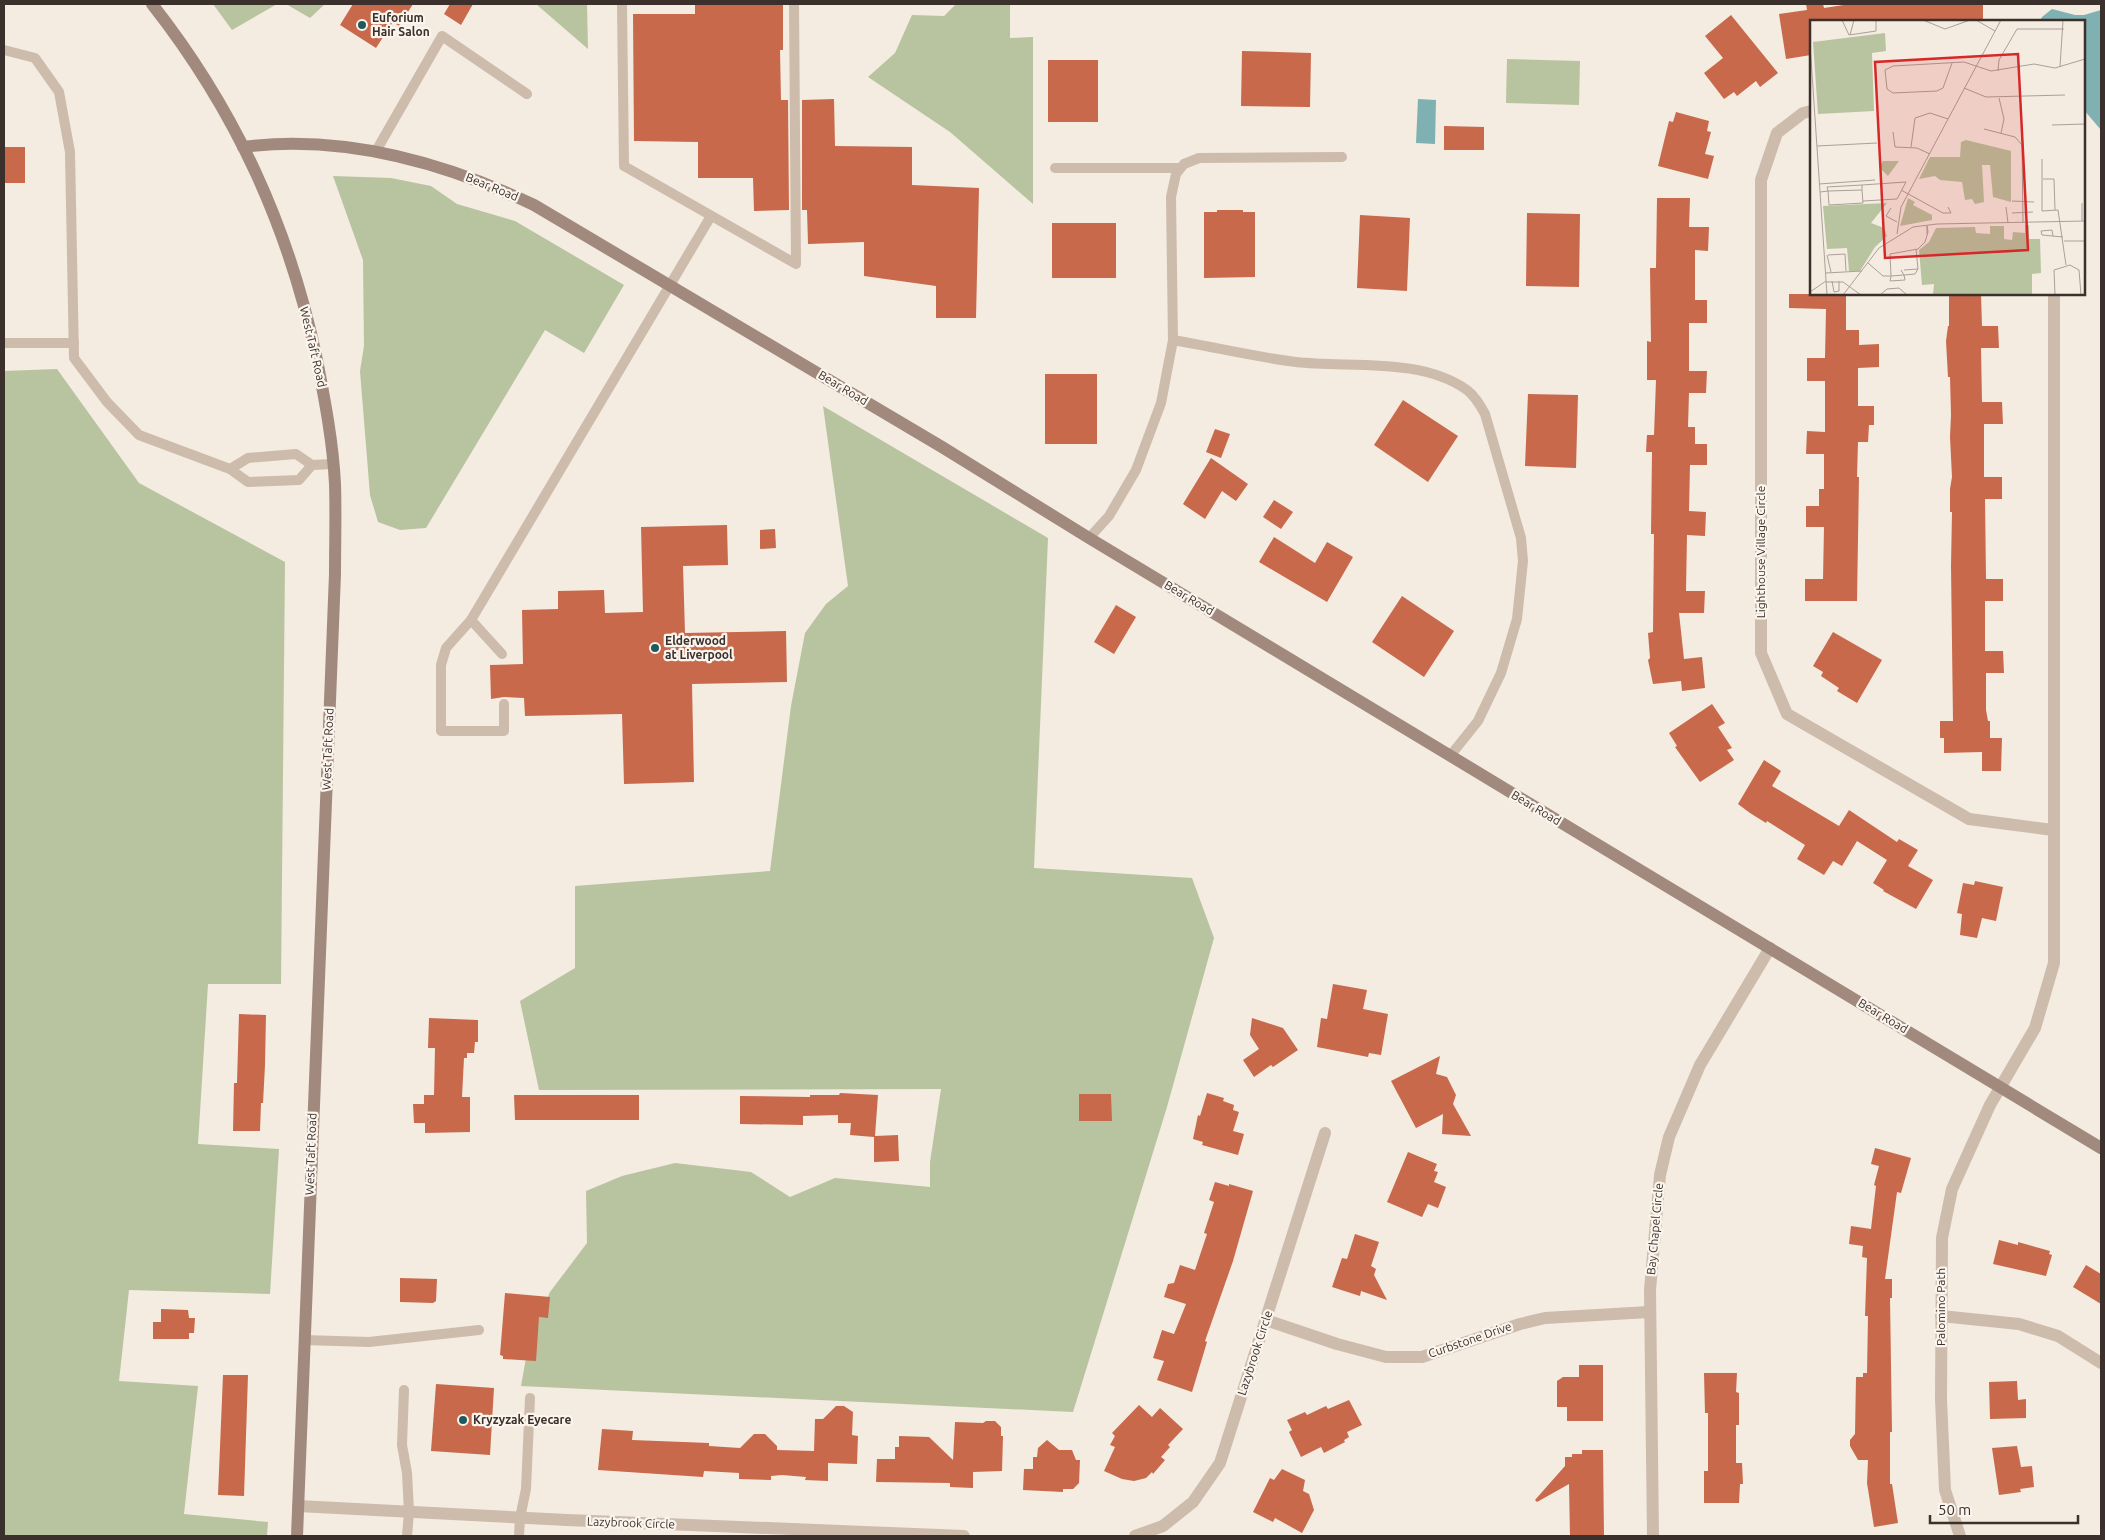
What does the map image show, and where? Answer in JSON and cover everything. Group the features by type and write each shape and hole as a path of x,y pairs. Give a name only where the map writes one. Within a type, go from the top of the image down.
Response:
{"street":[{"name":"West Taft Road","path":"152,4 193,61 224,109 268,196 283,235 308,316 325,400 335,483 335,574 297,1536"},
{"name":"Lighthouse Village Circle","path":"1810,111 1803,113 1777,133 1761,180 1761,653 1788,714 1969,819 2053,830"},
{"name":"Bear Road","path":"243,147 306,143 376,151 432,164 496,187 534,205 942,447 1089,538 2101,1148"},
{"path":"2001,1086 2035,1028 2054,963 2054,295"},
{"name":"Bay Chapel Circle","path":"1653,1536 1649,1312 1660,1175 1669,1137 1700,1065 1770,948"},
{"name":"Palomino Path","path":"1960,1536 1945,1490 1941,1399 1942,1238 1952,1189 1990,1105 2001,1086"},
{"name":"Lazybrook Circle","path":"1135,1536 1163,1526 1193,1502 1220,1463 1325,1133"},
{"name":"Curbstone Drive","path":"1266,1320 1337,1344 1386,1357 1422,1357 1520,1324 1545,1318 1649,1312"},
{"path":"1941,1316 2019,1324 2058,1336 2101,1363"},
{"name":"Lazybrook Circle","path":"298,1506 520,1518 964,1536"}],"lane":[{"path":"622,4 624,166 796,264 794,4"},
{"path":"376,151 442,36 527,94"},
{"path":"4,50 35,58 59,92 70,152 74,358 107,402 139,435 230,469 248,482 299,480 312,465"},
{"path":"1089,538 1109,516 1136,470 1160,403 1173,340 1171,197 1176,174 1184,164 1199,158 1342,157"},
{"path":"1055,168 1180,168"},
{"path":"504,704 504,731 440,731 441,665 446,648 471,620 711,216"},
{"path":"1173,340 1297,362 1415,369 1452,382 1468,390 1477,400 1485,414 1521,538 1524,561 1518,619 1500,673 1478,721 1450,756"},
{"path":"4,343 74,343"},
{"path":"230,469 248,458 296,454 312,465 332,464"},
{"path":"471,620 502,654"},
{"path":"304,1340 369,1342 479,1330"},
{"path":"404,1390 402,1444 407,1473 409,1512 407,1536"},
{"path":"519,1536 520,1518 526,1489 530,1398"}],"green space":[{"path":"213,4 277,4 232,30"},
{"path":"286,4 325,4 310,18"},
{"path":"536,4 587,4 588,49"},
{"path":"956,4 1010,4 1010,38 1033,37 1033,204 950,132 868,77 895,53 912,15 944,16"},
{"path":"1507,59 1580,61 1579,105 1506,103"},
{"path":"333,176 391,178 431,186 457,204 515,221 624,285 584,353 545,330 426,528 400,530 378,522 370,495 360,371 364,346 363,260"},
{"path":"57,369 139,483 285,562 281,984 208,984 198,1144 279,1149 270,1294 129,1290 119,1381 198,1386 184,1514 268,1522 267,1536 4,1536 4,371"},
{"path":"823,406 1048,538 1034,868 1192,878 1214,938 1167,1107 1073,1412 521,1386 529,1341 550,1292 587,1243 586,1191 622,1176 675,1163 751,1172 790,1197 835,1178 930,1187 930,1162 941,1089 539,1090 520,1001 575,968 575,886 770,871 791,706 805,633 826,604 848,586"}],"water":[{"path":"2052,9 2075,15 2084,15 2101,10 2101,130 2085,111 2085,20 2040,20"},
{"path":"1418,99 1436,100 1435,144 1416,143"}],"building":[{"name":"Euforium Hair Salon","path":"353,4 413,4 399,26 393,22 376,48 340,25"},
{"path":"450,4 473,4 461,25 444,14"},
{"path":"695,4 783,4 783,50 780,50 781,100 788,100 789,210 754,211 753,178 698,178 698,142 634,141 633,14 695,14"},
{"path":"1806,4 1823,4 1824,8 1850,4 1983,4 1983,20 1810,20 1810,55 1786,59 1779,14 1807,10"},
{"path":"1731,15 1778,73 1760,87 1756,81 1737,96 1734,92 1724,99 1704,73 1723,58 1705,36"},
{"path":"1242,51 1311,53 1310,107 1241,106"},
{"path":"1048,60 1098,60 1098,122 1048,122"},
{"path":"834,99 835,146 912,147 912,185 979,188 976,318 936,318 936,286 864,276 864,242 808,244 807,210 802,210 802,100"},
{"path":"1676,112 1709,121 1707,131 1711,132 1705,154 1714,156 1708,179 1658,166 1669,121 1673,122"},
{"path":"1444,126 1484,127 1484,150 1444,150"},
{"path":"4,147 25,147 25,183 4,183"},
{"path":"1657,198 1690,198 1689,227 1709,227 1708,251 1695,250 1695,300 1707,300 1707,323 1689,323 1689,371 1707,371 1706,393 1689,393 1688,427 1695,427 1695,444 1707,444 1707,465 1690,465 1689,511 1706,512 1705,536 1687,535 1686,591 1705,591 1704,613 1679,613 1684,659 1702,657 1705,688 1682,691 1681,681 1653,684 1648,660 1650,658 1648,633 1653,632 1654,534 1651,534 1652,452 1646,452 1647,435 1654,435 1656,380 1647,380 1647,341 1651,342 1650,268 1656,268"},
{"path":"1217,210 1255,212 1255,277 1204,278 1204,212 1217,212"},
{"path":"1527,213 1580,214 1579,287 1526,286"},
{"path":"1360,215 1410,218 1407,291 1357,288"},
{"path":"1052,223 1116,223 1116,278 1052,278"},
{"path":"1789,294 1846,295 1846,330 1859,330 1859,345 1879,344 1879,367 1858,368 1858,406 1874,406 1874,425 1869,425 1868,442 1858,442 1857,601 1805,601 1805,579 1823,579 1824,527 1806,527 1806,506 1819,506 1819,489 1824,489 1824,454 1806,454 1807,431 1825,432 1825,381 1807,381 1807,358 1825,358 1826,309 1789,308"},
{"path":"1949,295 1981,295 1982,326 1998,326 1999,348 1981,348 1982,402 2002,402 2003,424 1984,424 1984,477 2002,477 2002,499 1985,499 1986,579 2003,579 2003,601 1985,601 1985,651 2003,651 2004,673 1986,673 1986,710 1988,721 1990,721 1990,738 2002,738 2001,771 1982,771 1982,752 1944,753 1944,738 1940,738 1940,721 1953,721 1952,512 1950,512 1952,477 1951,415 1950,377 1948,377 1946,341 1949,326"},
{"path":"1045,374 1097,374 1097,444 1045,444"},
{"path":"1528,394 1578,395 1576,468 1525,466"},
{"path":"1403,400 1458,436 1428,482 1374,445"},
{"path":"1215,429 1230,434 1221,458 1206,452"},
{"path":"1211,458 1248,484 1236,501 1222,491 1205,519 1183,504"},
{"path":"1274,500 1293,512 1281,529 1263,517"},
{"name":"Elderwood at Liverpool","path":"727,525 728,565 683,566 685,633 786,631 787,682 692,684 694,782 624,784 622,714 525,716 524,698 504,697 491,699 490,665 523,664 522,610 558,609 558,591 604,590 605,613 643,612 641,527"},
{"path":"775,529 776,548 760,549 760,530"},
{"path":"1274,537 1315,563 1327,542 1353,557 1327,602 1259,562"},
{"path":"1402,596 1454,631 1424,677 1372,642"},
{"path":"1116,605 1136,617 1114,654 1094,642"},
{"path":"1833,632 1882,660 1857,703 1837,691 1839,688 1821,676 1823,672 1813,666"},
{"path":"1712,704 1725,723 1718,727 1732,748 1727,750 1734,760 1700,782 1675,747 1677,746 1669,733"},
{"path":"1764,760 1781,771 1772,786 1839,826 1849,810 1897,842 1899,839 1918,850 1908,866 1933,880 1916,909 1883,891 1873,883 1887,860 1857,841 1842,866 1833,861 1824,875 1797,859 1805,845 1767,821 1766,823 1738,804"},
{"path":"1975,881 2003,887 1996,921 1982,918 1977,938 1960,935 1962,914 1957,913 1963,883 1974,885"},
{"path":"1333,984 1367,990 1363,1009 1388,1014 1381,1055 1369,1053 1368,1057 1317,1047 1321,1018 1327,1019"},
{"path":"239,1014 266,1015 265,1065 260,1131 233,1131 234,1083 237,1083"},
{"path":"429,1018 478,1020 478,1042 475,1042 474,1053 467,1053 467,1058 464,1058 462,1097 470,1097 470,1132 425,1133 425,1123 414,1123 413,1104 424,1104 424,1095 434,1095 435,1048 428,1048"},
{"path":"1252,1018 1283,1028 1298,1050 1254,1077 1243,1060 1259,1049 1250,1035"},
{"path":"1440,1056 1436,1074 1447,1077 1456,1095 1453,1104 1471,1136 1442,1134 1443,1114 1416,1128 1391,1081"},
{"path":"840,1093 878,1095 875,1136 898,1135 899,1161 874,1162 874,1137 850,1135 851,1123 838,1123 838,1115 803,1116 803,1125 740,1124 740,1096 810,1097 810,1095 839,1095"},
{"path":"1207,1093 1224,1098 1223,1101 1234,1105 1233,1110 1239,1112 1233,1131 1244,1134 1238,1155 1202,1145 1203,1142 1193,1139 1198,1115 1200,1116"},
{"path":"1079,1094 1111,1094 1112,1121 1079,1121"},
{"path":"514,1095 639,1095 639,1120 515,1120"},
{"path":"1875,1148 1911,1158 1901,1193 1897,1192 1885,1279 1892,1279 1892,1298 1890,1298 1892,1432 1890,1432 1890,1484 1892,1484 1898,1523 1874,1527 1867,1483 1868,1460 1858,1460 1850,1446 1850,1440 1855,1434 1856,1377 1863,1377 1863,1373 1867,1373 1868,1316 1865,1316 1867,1258 1862,1257 1863,1246 1849,1244 1851,1226 1871,1229 1876,1186 1874,1185 1879,1166 1871,1164"},
{"path":"1408,1152 1437,1164 1434,1171 1438,1172 1434,1182 1446,1187 1438,1208 1428,1204 1422,1217 1387,1202"},
{"path":"1215,1182 1253,1191 1233,1261 1205,1341 1207,1342 1192,1392 1157,1380 1164,1361 1153,1358 1162,1330 1174,1334 1186,1304 1164,1297 1168,1284 1174,1283 1180,1265 1195,1270 1207,1234 1204,1233 1214,1202 1209,1200"},
{"path":"1355,1234 1379,1242 1371,1266 1376,1269 1374,1275 1387,1300 1361,1291 1360,1296 1332,1287 1342,1258 1347,1259"},
{"path":"1999,1240 2018,1245 2018,1242 2050,1251 2049,1254 2052,1255 2046,1276 1993,1264"},
{"path":"2086,1265 2101,1274 2101,1304 2073,1287"},
{"path":"400,1278 437,1279 436,1301 433,1303 400,1302"},
{"path":"505,1293 550,1297 548,1318 539,1317 536,1361 503,1359 503,1356 500,1355"},
{"path":"161,1309 188,1310 189,1318 195,1318 194,1333 189,1333 189,1339 153,1339 153,1322 161,1322"},
{"path":"1579,1365 1603,1365 1603,1421 1567,1421 1567,1407 1557,1407 1557,1381 1563,1377 1579,1377"},
{"path":"1704,1373 1737,1373 1736,1392 1739,1393 1739,1425 1736,1425 1736,1463 1742,1463 1743,1484 1740,1484 1739,1503 1704,1503 1704,1471 1708,1471 1708,1413 1705,1413"},
{"path":"223,1375 248,1375 244,1496 218,1495"},
{"path":"2017,1381 2018,1400 2026,1399 2026,1418 1990,1419 1989,1382"},
{"name":"Kryzyzak Eyecare","path":"436,1384 494,1388 490,1455 431,1451"},
{"path":"1349,1400 1362,1425 1347,1432 1349,1437 1344,1440 1345,1442 1324,1453 1321,1447 1301,1457 1289,1432 1292,1430 1287,1420 1305,1412 1307,1415 1326,1406 1328,1409"},
{"path":"1139,1405 1152,1417 1160,1408 1183,1429 1168,1445 1170,1447 1161,1457 1165,1460 1153,1474 1152,1472 1146,1478 1134,1481 1122,1479 1104,1471 1115,1447 1110,1445 1115,1436 1112,1433"},
{"path":"836,1406 844,1406 853,1412 852,1435 858,1436 857,1464 828,1463 828,1481 805,1480 806,1477 782,1475 771,1476 771,1480 739,1479 739,1473 704,1471 703,1477 598,1470 602,1429 633,1431 632,1440 709,1443 709,1446 740,1448 754,1434 765,1434 777,1446 777,1450 814,1451 815,1419 823,1419"},
{"path":"995,1421 1001,1427 1001,1436 1003,1436 1002,1471 973,1472 973,1488 950,1487 950,1483 876,1482 877,1459 895,1459 895,1447 899,1447 899,1436 929,1437 953,1460 955,1422 983,1423"},
{"path":"1047,1440 1059,1450 1072,1450 1076,1460 1080,1460 1079,1483 1073,1489 1063,1489 1063,1492 1023,1490 1024,1469 1033,1469 1033,1457 1037,1457 1038,1448"},
{"path":"2017,1446 2021,1467 2032,1466 2034,1487 2020,1489 2021,1492 1999,1495 1992,1448"},
{"path":"1582,1450 1603,1450 1604,1536 1570,1536 1569,1484 1537,1502 1535,1500 1565,1466 1565,1457 1572,1457 1572,1454 1582,1454"},
{"path":"1282,1469 1305,1480 1303,1491 1309,1494 1314,1510 1302,1533 1275,1518 1273,1522 1253,1512 1270,1478 1274,1480"}],"place":[{"name":"Euforium Hair Salon","path":"362,25"},
{"name":"Elderwood at Liverpool","path":"655,648"},
{"name":"Kryzyzak Eyecare","path":"463,1420"}]}
